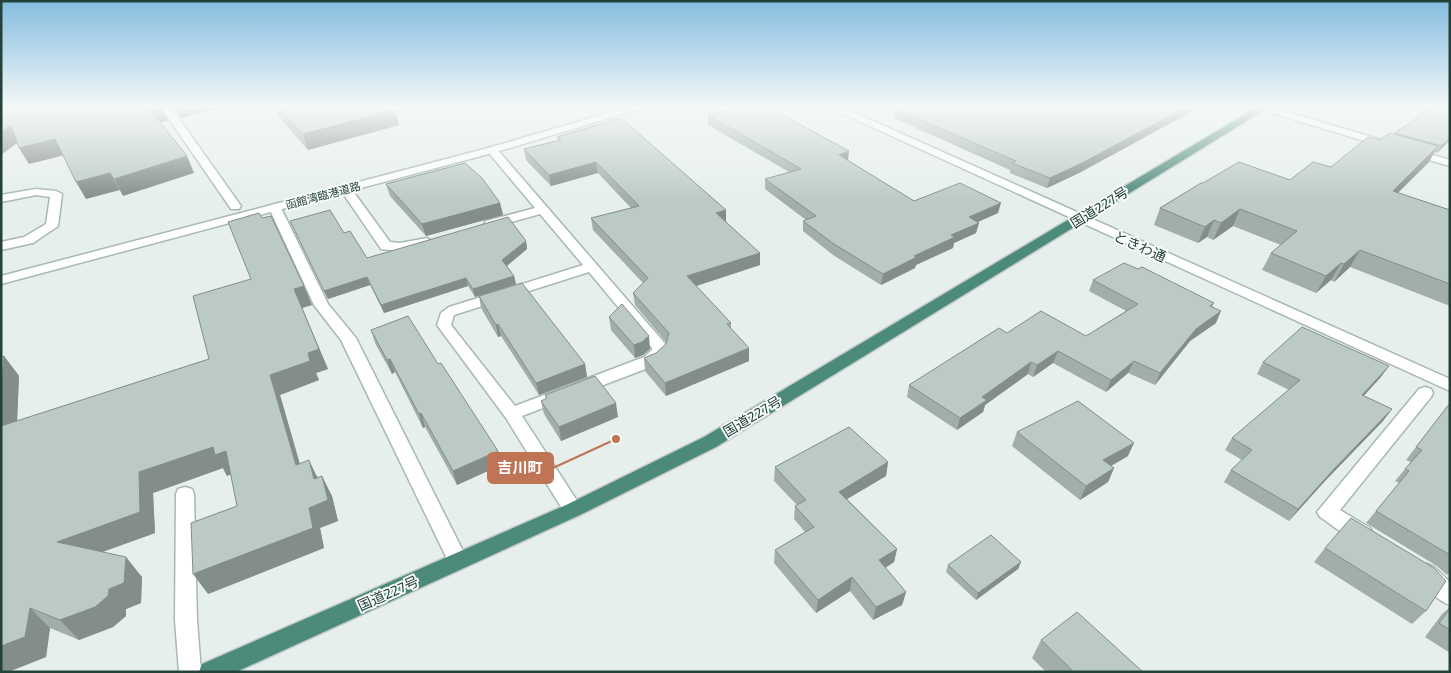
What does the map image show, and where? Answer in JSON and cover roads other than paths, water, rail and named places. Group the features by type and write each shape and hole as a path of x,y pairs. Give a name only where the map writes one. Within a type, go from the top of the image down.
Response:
{"highway":[{"name":"国道227号","path":"210,672 573,510 710,442 1211,137"}],"street":[{"path":"187,137 235,206"},
{"name":"函館湾臨港道路","path":"1,280 536,137"},
{"name":"ときわ通","path":"901,137 1450,386"},
{"path":"1363,137 1450,163"},
{"path":"492,150 660,347 660,352 650,361 512,414"},
{"path":"346,189 386,246 412,246 440,238"},
{"path":"1,199 36,192 56,194 52,226 28,240 1,246"},
{"path":"275,208 321,305 348,338 458,561"},
{"path":"478,227 544,209"},
{"path":"573,510 512,414 444,325 445,319 454,310 590,267"},
{"path":"1378,543 1327,512 1425,393"},
{"path":"185,494 186,620 190,672"},
{"path":"1412,563 1429,574 1450,596"}],"place":[{"name":"吉川町","path":"616,439"}]}
